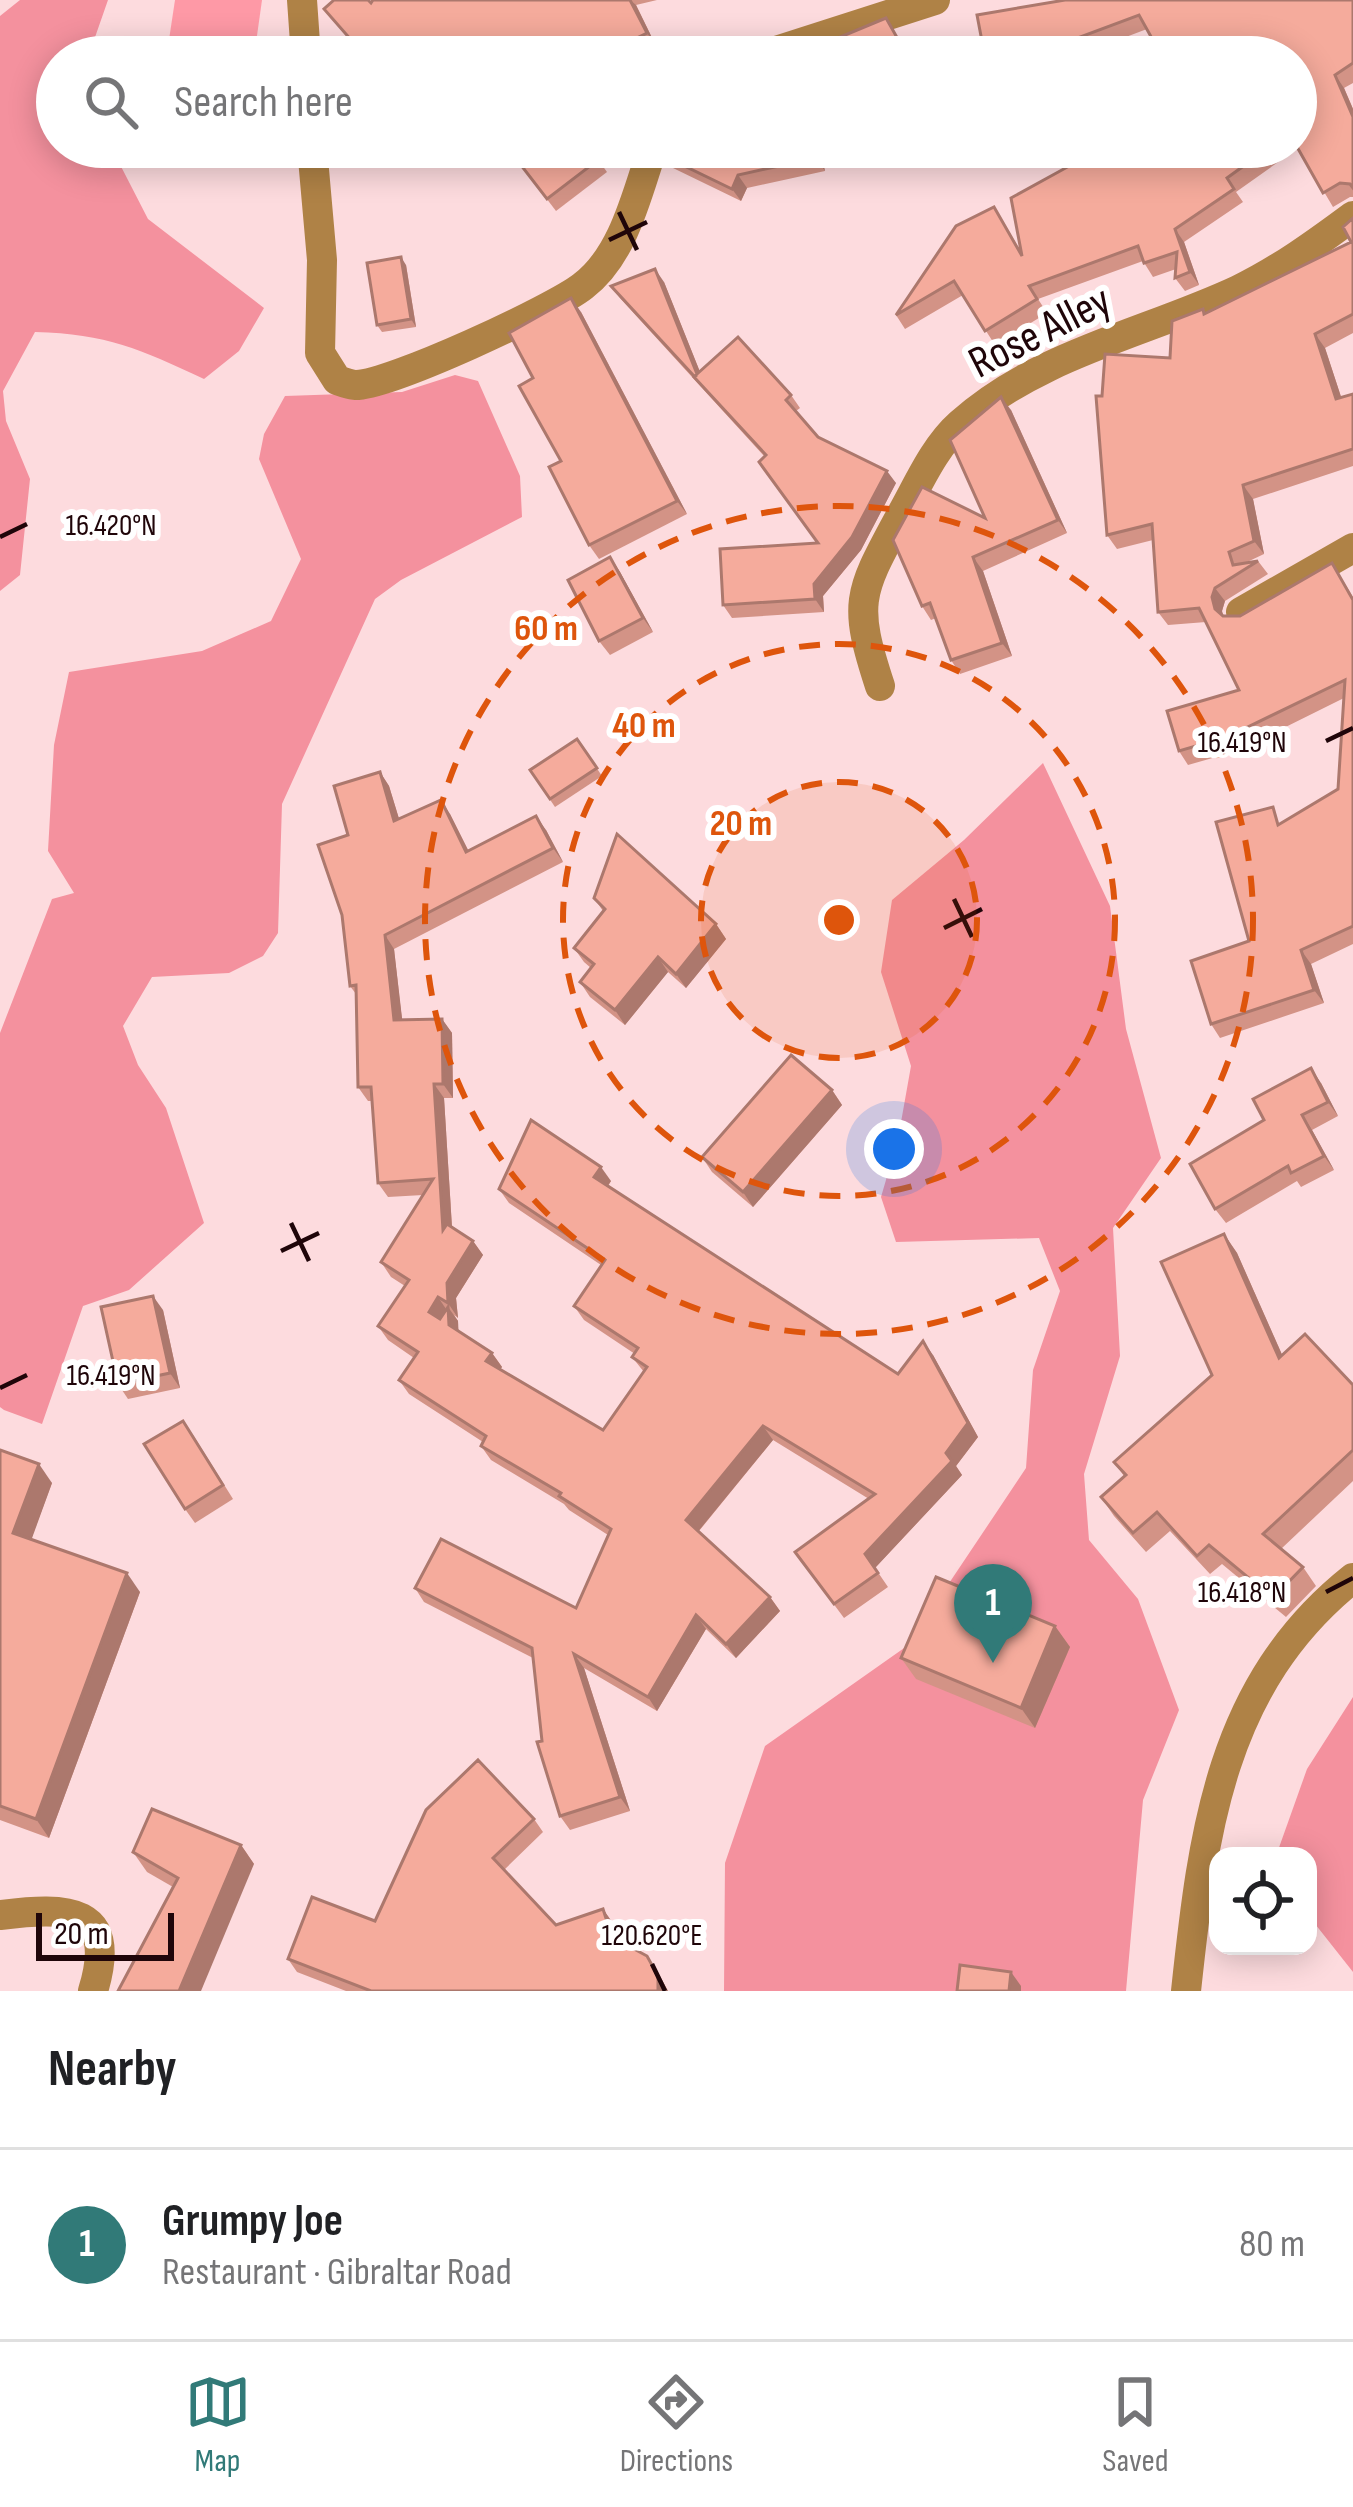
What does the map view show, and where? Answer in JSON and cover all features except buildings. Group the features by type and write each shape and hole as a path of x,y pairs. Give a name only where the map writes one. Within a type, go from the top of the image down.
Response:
{"street":[{"path":"302,0 305,36"},
{"path":"823,36 935,0"},
{"path":"314,168 322,260 320,353 337,380 356,385 395,376 500,330 585,285 620,238 645,168"},
{"name":"Rose Alley","path":"880,686 862,630 861,606 872,569 928,466 957,426 997,396 1082,351 1241,289 1353,216"},
{"path":"1241,612 1353,548"},
{"path":"1186,1991 1200,1858 1225,1764 1250,1703 1286,1642 1353,1578"},
{"path":"0,1915 60,1911 83,1919 99,1935 103,1955 93,1991"}],"shaded area":[{"path":"20,0 108,0 95,36 36,36 36,168 122,168 148,219 264,308 239,351 204,379 122,345 35,332 3,391 6,421 30,479 20,575 0,591 0,16"},
{"path":"175,0 262,0 257,36 170,36"},
{"path":"455,375 478,381 520,476 522,517 401,580 375,599 282,804 278,933 263,956 229,973 152,977 123,1026 138,1065 166,1108 204,1223 129,1290 83,1306 42,1424 4,1410 0,1407 0,1033 52,899 74,893 48,851 54,745 69,672 202,651 271,621 301,559 259,459 264,434 285,396 402,392"},
{"path":"1043,763 1110,906 1126,1029 1161,1158 1113,1228 1120,1356 1084,1474 1089,1540 1138,1599 1179,1710 1143,1800 1126,1991 724,1991 725,1863 765,1746 907,1646 1026,1468 1033,1370 1060,1291 1039,1238 896,1242 881,1197 898,1139 911,1066 881,972 892,900 964,840"},
{"path":"1353,1697 1353,1972 1317,1926 1317,1847 1279,1847 1307,1769"}],"place":[{"name":"Grumpy Joe","path":"993,1663"}]}
